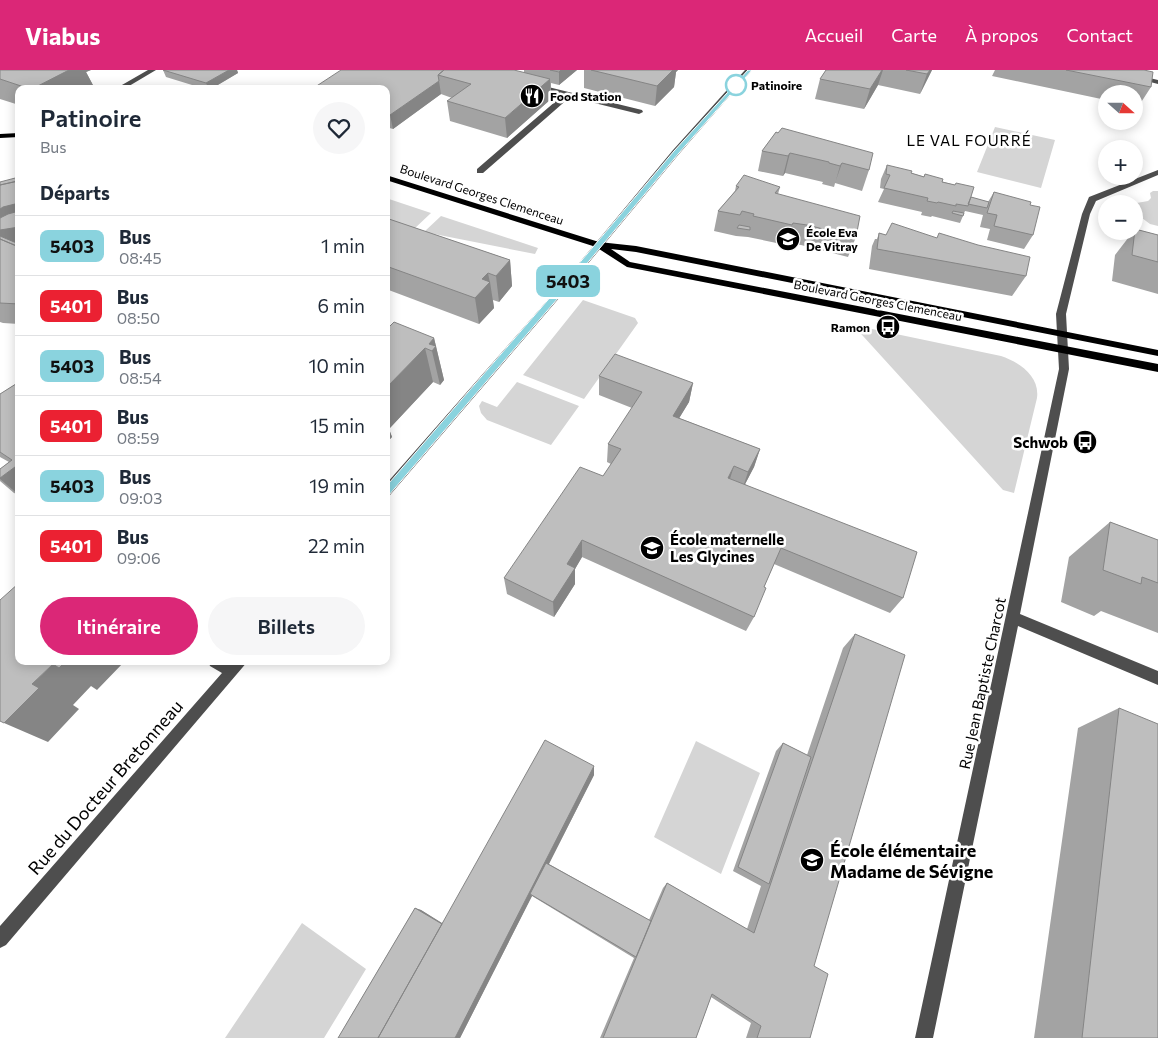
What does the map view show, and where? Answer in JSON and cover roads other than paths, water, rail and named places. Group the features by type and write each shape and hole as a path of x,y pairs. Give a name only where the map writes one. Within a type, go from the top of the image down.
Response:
{"main road":[{"path":"0,136 15,135"},
{"name":"Boulevard Georges Clemenceau","path":"390,177 598,245 636,249 1063,342 1158,368"},
{"name":"Boulevard Georges Clemenceau","path":"598,245 627,264 1063,342 1158,353"}],"street":[{"path":"125,85 153,70"},
{"path":"390,487 676,152 749,70"},
{"path":"1129,76 1158,82"},
{"path":"530,84 639,112"},
{"path":"480,171 569,94"},
{"path":"1143,178 1158,172"},
{"path":"1143,178 1158,181"},
{"name":"Rue Jean Baptiste Charcot","path":"924,1038 1062,378 1063,342 1061,314 1085,218 1092,199 1125,185"},
{"path":"1012,618 1158,678"},
{"name":"Rue du Docteur Bretonneau","path":"0,939 237,666"}],"place":[{"name":"Patinoire","path":"736,85"},
{"name":"Food Station","path":"532,96"},
{"name":"École Eva De Vitray","path":"788,239"},
{"name":"Ramon","path":"888,327"},
{"name":"Schwob","path":"1085,442"},
{"name":"École maternelle Les Glycines","path":"652,548"},
{"name":"École élémentaire Madame de Sévigne","path":"812,860"}],"district":[{"name":"LE VAL FOURRÉ","path":"969,140"}]}
